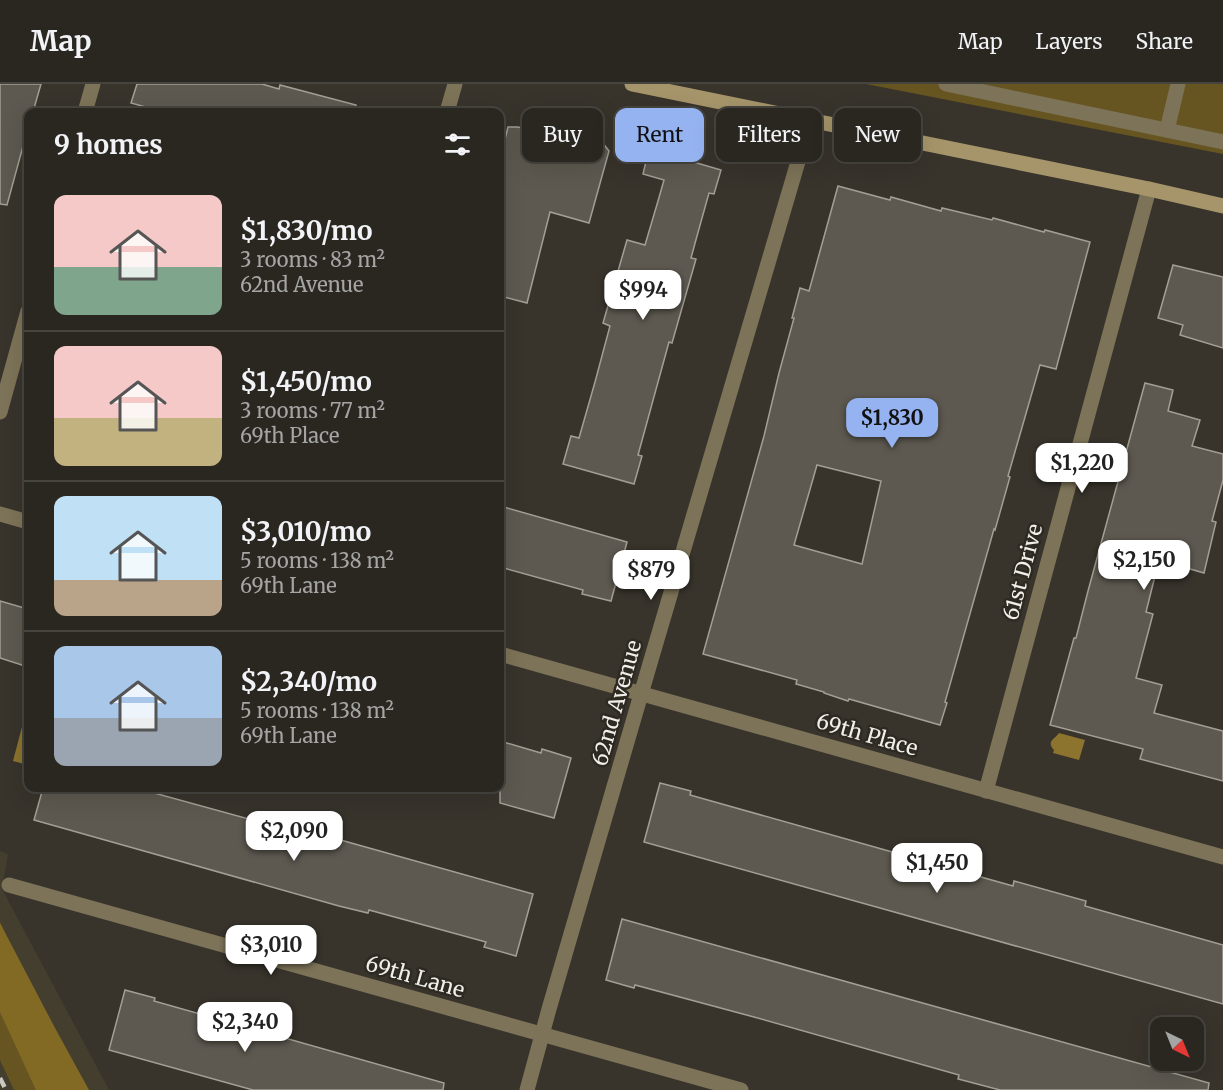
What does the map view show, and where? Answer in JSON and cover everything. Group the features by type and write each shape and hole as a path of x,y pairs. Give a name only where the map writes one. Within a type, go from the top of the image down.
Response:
{"main road":[{"path":"632,84 747,108"},
{"path":"822,123 1223,206"}],"street":[{"path":"86,108 93,84"},
{"path":"448,108 455,84"},
{"path":"946,84 1223,142"},
{"path":"1167,130 1178,84"},
{"name":"62nd Avenue","path":"527,1090 798,162"},
{"name":"61st Drive","path":"986,791 1149,189"},
{"path":"0,412 24,325"},
{"path":"0,514 24,521"},
{"name":"69th Place","path":"504,655 1223,857"},
{"name":"69th Lane","path":"9,885 741,1090"}],"shaded area":[{"path":"866,84 1223,84 1223,154"},
{"path":"23,723 24,764 13,761"},
{"path":"1059,733 1085,740 1079,760 1053,753 1051,742"},
{"path":"0,851 8,854 2,889 109,1090 0,1090"},
{"path":"0,922 79,1090 14,1090 0,1060"},
{"path":"0,923 89,1090 36,1090 0,1012"}],"building":[{"path":"0,84 41,84 34,108 24,108 24,143 7,205 0,204"},
{"path":"137,84 262,84 279,89 280,85 356,105 356,108 149,108 131,103"},
{"path":"508,127 522,128 522,162 603,162 603,143 609,151 589,223 550,212 527,303 504,297 504,144"},
{"path":"646,162 694,162 721,170 714,194 709,193 697,236 691,258 696,259 672,343 669,342 638,455 642,456 634,484 563,464 571,436 579,438 595,382 610,326 603,323 627,240 645,245 664,180 643,174"},
{"path":"838,186 890,200 891,197 941,211 942,208 992,220 993,218 1090,242 1056,369 1040,365 940,725 849,699 848,701 796,684 797,680 703,654 764,436 800,288 809,291","holes":["817,465 881,481 862,564 794,545"]},
{"path":"1173,265 1223,277 1223,348 1180,335 1183,325 1158,318"},
{"path":"1145,383 1173,390 1168,411 1200,420 1192,446 1223,454 1223,480 1212,521 1216,522 1204,573 1159,560 1146,612 1153,614 1136,678 1162,685 1154,713 1223,731 1223,781 1140,759 1143,749 1050,725"},
{"path":"504,507 627,542 611,601 582,594 583,590 504,568"},
{"path":"0,601 24,608 24,666 0,658"},
{"path":"504,742 541,753 542,749 571,758 554,818 500,803 500,792 504,792"},
{"path":"660,783 691,791 690,795 1013,886 1014,881 1086,901 1085,906 1223,945 1223,1004 644,842"},
{"path":"42,792 151,792 311,836 312,832 533,894 516,956 484,947 486,942 369,910 368,913 339,906 34,820"},
{"path":"622,919 1150,1067 1150,1071 1166,1071 1209,1083 1208,1090 1000,1090 958,1079 959,1075 754,1017 635,985 634,988 606,980"},
{"path":"125,990 155,998 154,1001 444,1083 443,1090 253,1090 109,1050"}],"railway":[{"path":"0,1078 6,1090"}]}
